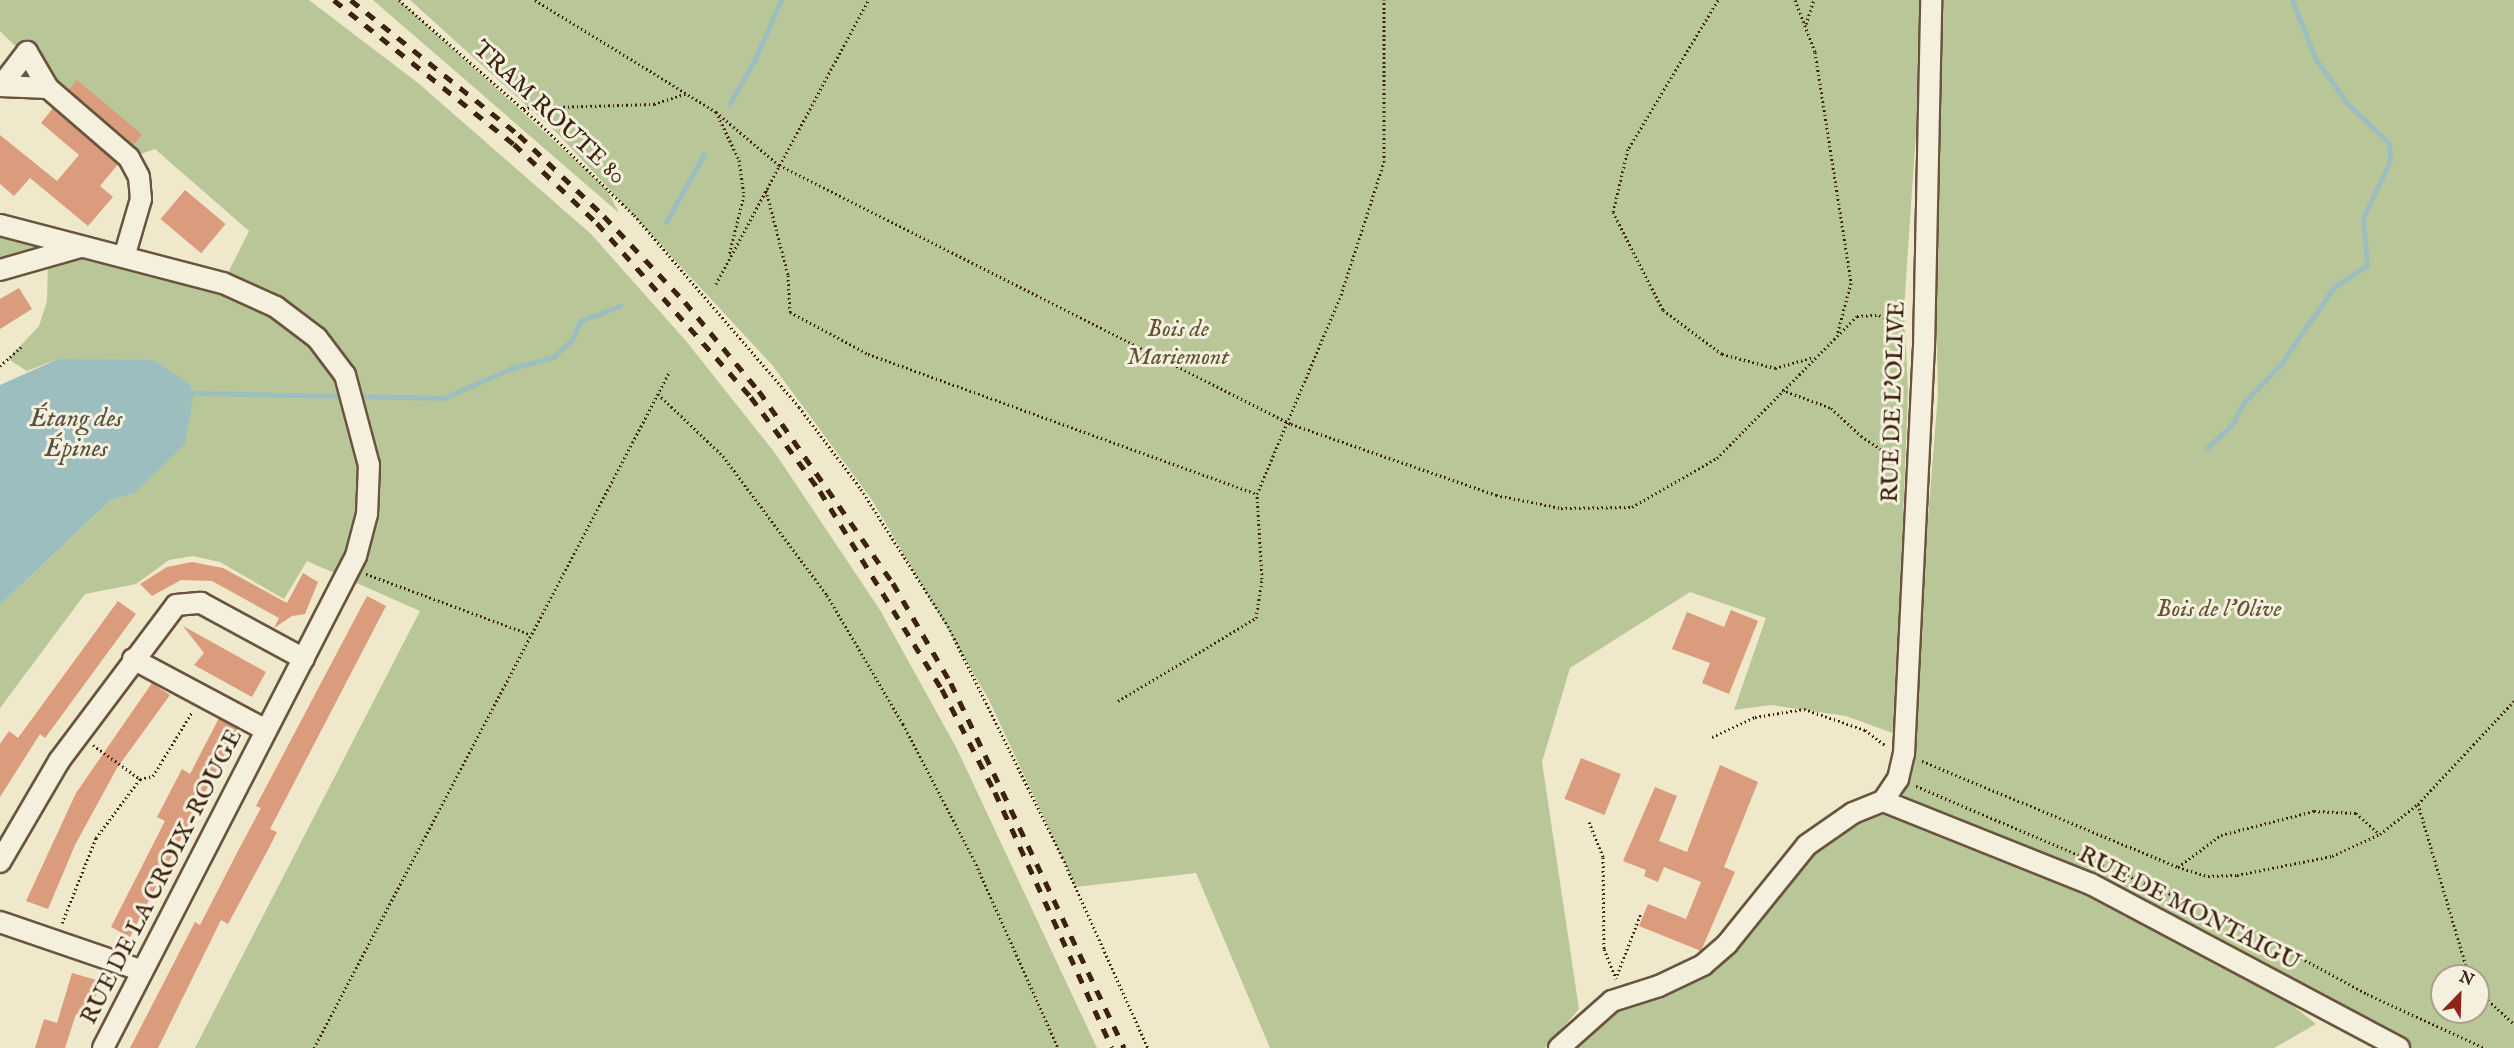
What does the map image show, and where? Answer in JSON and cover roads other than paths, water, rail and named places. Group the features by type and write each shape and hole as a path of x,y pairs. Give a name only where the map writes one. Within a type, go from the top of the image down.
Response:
{"street":[{"name":"RUE DE L'OLIVE","path":"1883,801 1901,766 1923,348 1931,0"},
{"path":"0,86 27,52 48,88 129,158 139,177 141,199 124,258"},
{"path":"0,86 48,88"},
{"name":"RUE DE LA CROIX-ROUGE","path":"0,225 223,283 276,307 317,338 350,387 357,406 370,490 364,534 351,568 140,970 103,1048"},
{"path":"0,270 80,247"},
{"path":"0,862 78,735 168,610 185,602 201,603 304,659"},
{"name":"RUE DE LA CROIX-ROUGE","path":"133,659 266,730"},
{"path":"1558,1048 1612,1001 1659,986 1703,965 1727,944 1807,845 1852,813 1883,801"},
{"name":"RUE DE MONTAIGU","path":"1883,801 2101,888 2399,1048"},
{"path":"0,922 140,970"}],"water":[{"name":"Étang des Épines","path":"58,359 153,360 189,383 194,393 185,444 135,493 111,500 0,605 0,385"}],"waterway":[{"path":"730,103 755,59 781,0"},
{"path":"2207,448 2231,426 2244,402 2281,364 2333,288 2367,265 2363,218 2390,161 2389,143 2347,103 2315,58 2292,0"},
{"path":"666,222 704,154"},
{"path":"355,396 444,398 512,368 553,357 572,340 580,321 620,306"},
{"path":"194,393 345,396"}],"railway":[{"path":"334,0 514,144 597,223 751,397 820,491 942,689 995,792 1112,1048"},
{"path":"351,0 519,135 604,216 685,302 759,391 893,583 951,683 1124,1048"}],"park label":[{"name":"Bois de Mariemont","path":"1178,344"},
{"name":"Bois de l'Olive","path":"2219,610"}]}
